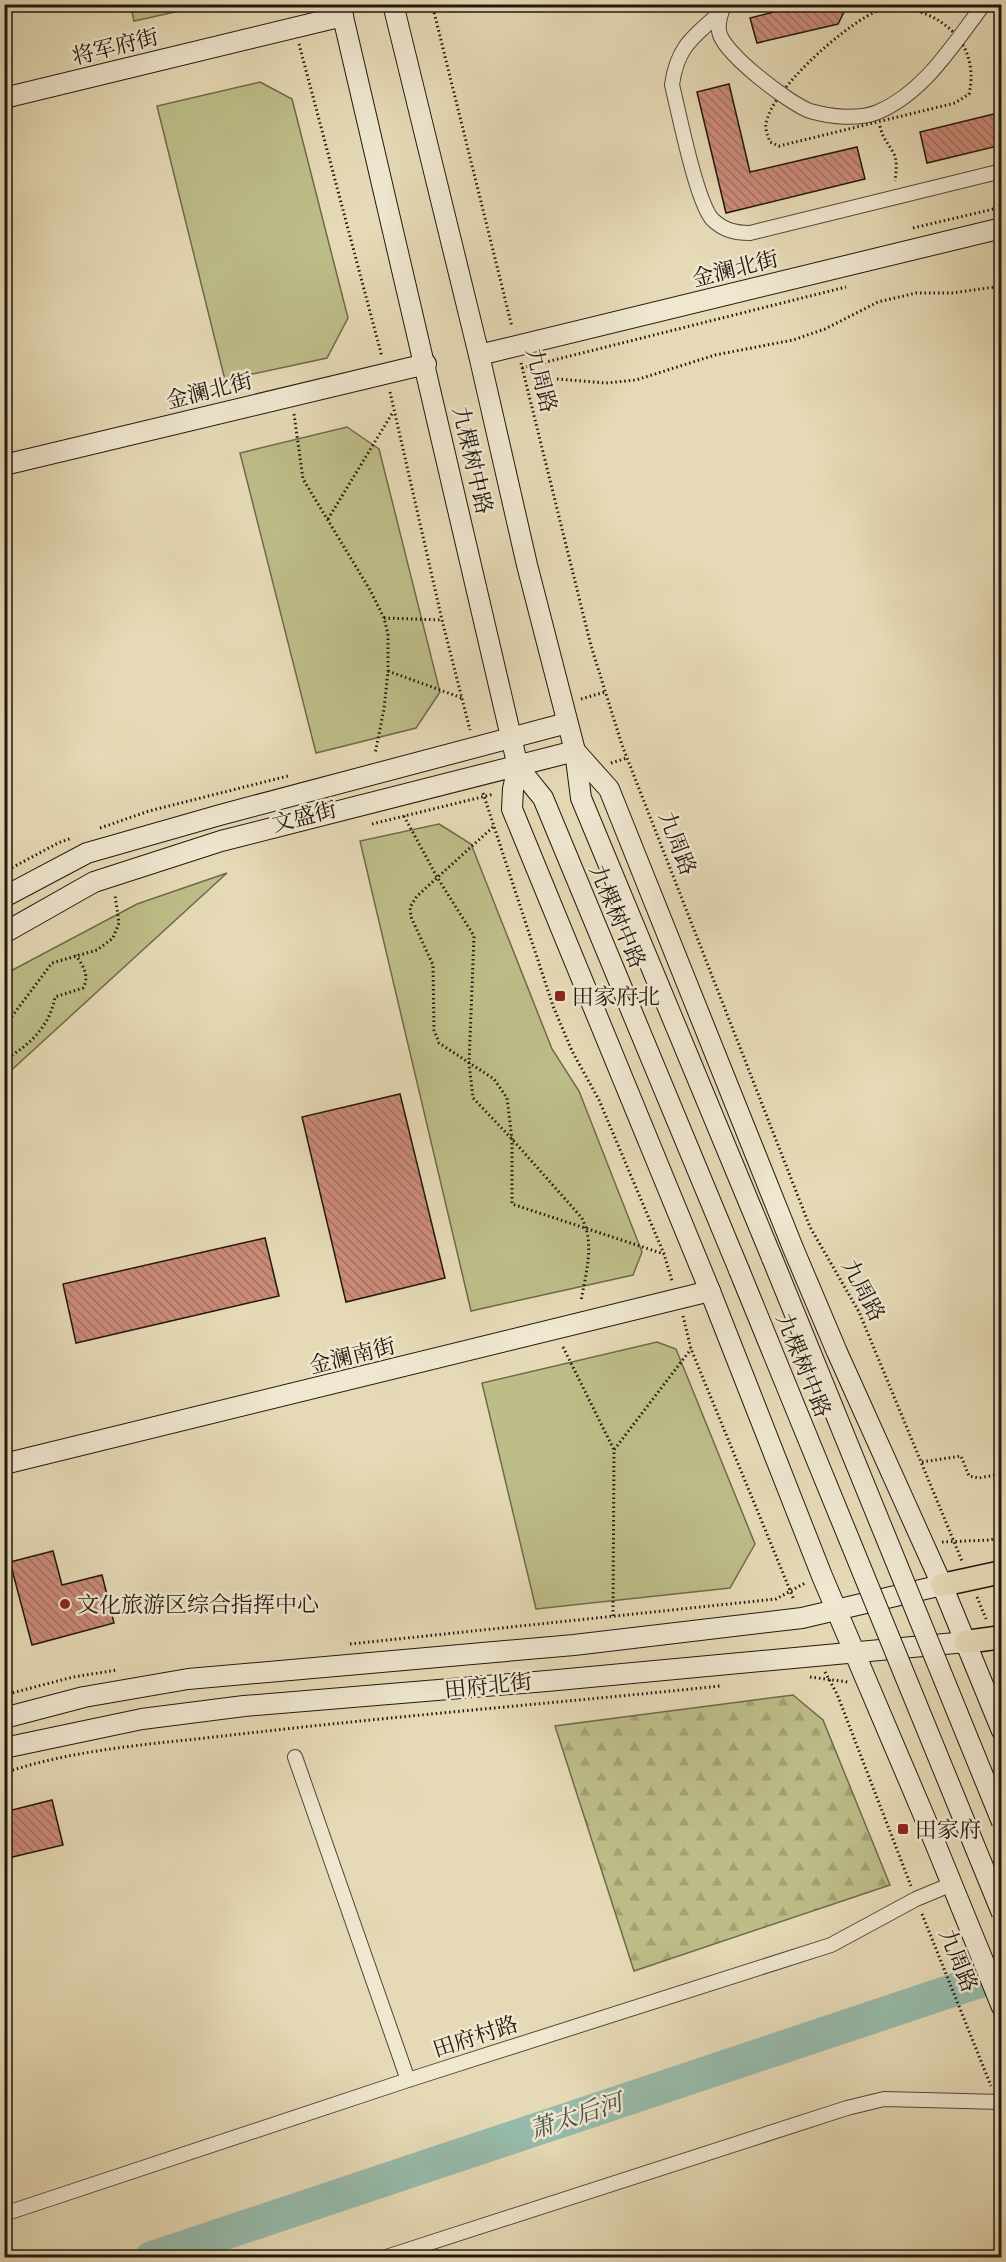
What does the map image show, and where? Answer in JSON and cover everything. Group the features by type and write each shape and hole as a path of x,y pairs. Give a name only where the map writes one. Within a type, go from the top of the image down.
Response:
{"main road":[{"name":"九棵树中路","path":"393,4 479,355 527,565 575,751 580,798 772,1258 1002,1822"},
{"name":"九棵树中路","path":"341,10 426,364 518,767 543,798 1002,1913"},
{"name":"将军府街","path":"4,98 341,10"},
{"name":"金澜北街","path":"479,355 1002,228"},
{"name":"金澜北街","path":"4,465 426,364"},
{"name":"文盛街","path":"4,897 87,853 220,815 567,723"},
{"name":"文盛街","path":"4,933 94,882 221,842 575,751"},
{"path":"575,751 609,789 798,1258 907,1510 942,1585 1002,1731"},
{"path":"518,767 513,789 512,809 710,1291 822,1576 1002,2007"},
{"name":"金澜南街","path":"4,1464 710,1291"},
{"path":"942,1585 1002,1572"},
{"name":"田府北街","path":"4,1718 84,1697 188,1679 574,1645 802,1618 942,1585"},
{"path":"966,1642 998,1638"},
{"name":"田府北街","path":"4,1748 142,1719 213,1709 966,1642"}],"street":[{"path":"723,9 719,32 725,45 789,101 810,111 832,115 879,117 915,89 984,4"},
{"path":"723,9 683,49 674,69 672,85 701,196 710,217 721,227 735,233 750,233 1002,171"},
{"path":"296,1757 408,2079"},
{"name":"田府村路","path":"4,2214 408,2079 831,1945 916,1899 952,1884"},
{"path":"383,2258 847,2108 884,2099 1002,2102"}],"path":[{"name":"九周路","path":"432,4 591,646 627,759 810,1227 860,1312 970,1580 998,1638"},
{"path":"890,7 908,7 922,11 946,24 959,36 972,80 969,94 955,103 879,117 779,146 770,142 765,128 768,113 781,94 811,59 847,30 873,13 890,7"},
{"path":"879,117 886,144 894,153 897,166 894,184 896,197"},
{"path":"522,368 853,285"},
{"path":"557,378 606,383 636,380 715,355 794,340 825,329 878,302 916,293 952,293 1002,286"},
{"path":"292,395 303,479 370,590 384,618 388,634 388,671 384,709 375,754"},
{"path":"327,520 394,411"},
{"path":"384,618 442,620"},
{"path":"388,671 462,698"},
{"path":"590,768 627,759"},
{"name":"文盛街","path":"371,824 513,789"},
{"path":"404,816 436,877 474,936 469,1064 473,1098 582,1218 588,1229 590,1252 581,1301"},
{"path":"493,827 436,877 417,896 410,907 411,917 433,965 434,1030 439,1043 494,1079 507,1098 512,1139 512,1204 664,1254"},
{"path":"4,1021 10,1019 52,963 97,950 113,938 119,923 114,894 108,896"},
{"path":"4,1060 23,1049 41,1029 52,1014 55,997 83,988 86,972 76,955"},
{"path":"563,1347 614,1450 613,1616"},
{"path":"614,1450 692,1349"},
{"path":"922,1462 961,1456 969,1476 979,1478 1002,1474"},
{"path":"347,1644 776,1599 789,1590 822,1576"},
{"path":"4,1695 73,1677 125,1669"},
{"path":"807,1676 867,1683"},
{"name":"田府北街","path":"4,1773 24,1766 92,1752 266,1731 724,1685"},
{"name":"九周路","path":"926,1925 987,2075"}],"green space":[{"path":"130,4 207,4 207,5 134,21"},
{"path":"260,82 292,99 348,318 327,358 225,380 157,106"},
{"path":"347,427 379,449 440,692 416,728 316,753 240,453"},
{"path":"439,824 471,844 552,1049 579,1091 642,1252 633,1275 471,1311 360,841"},
{"path":"227,873 5,1076 5,974 137,904"},
{"path":"657,1342 676,1349 755,1544 730,1588 536,1609 482,1383"},
{"path":"793,1695 823,1720 890,1885 634,1971 555,1726"}],"building":[{"path":"805,4 848,4 838,24 757,43 750,18"},
{"path":"729,84 750,172 857,147 865,179 726,213 697,92"},
{"path":"1002,112 1002,145 927,163 920,132"},
{"path":"400,1094 445,1278 346,1302 302,1117"},
{"path":"265,1238 279,1296 76,1343 63,1284"},
{"name":"文化旅游区综合指挥中心","path":"53,1551 62,1585 102,1575 114,1623 32,1645 10,1562"},
{"path":"52,1800 63,1845 4,1859 4,1812"}],"waterway":[{"name":"萧太后河","path":"151,2258 1002,1974"}],"place":[{"name":"田家府北","path":"560,996"},
{"name":"文化旅游区综合指挥中心","path":"65,1604"},
{"name":"田家府","path":"903,1829"}]}
